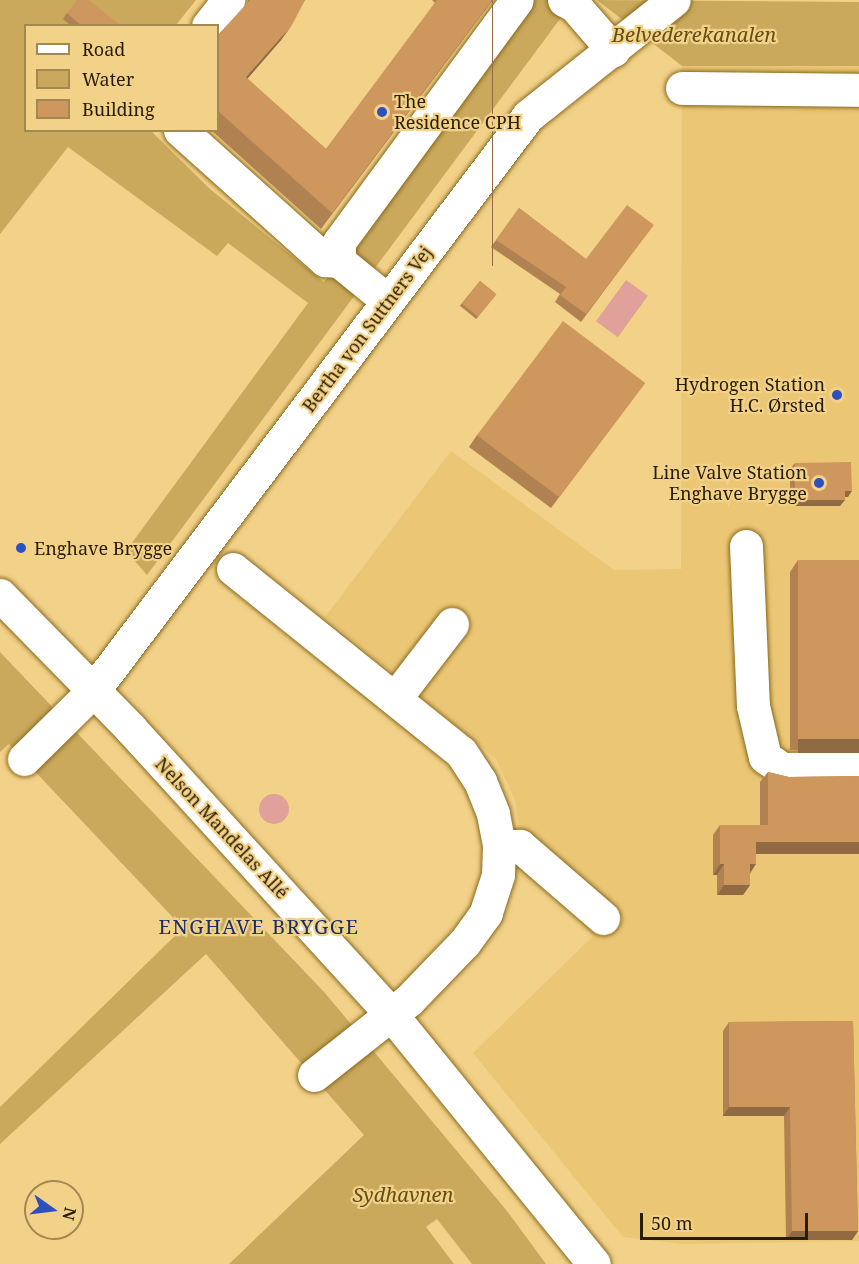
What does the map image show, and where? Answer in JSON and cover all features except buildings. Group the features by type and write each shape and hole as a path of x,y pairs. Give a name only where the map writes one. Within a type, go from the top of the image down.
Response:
{"street":[{"path":"210,24 228,0"},
{"path":"339,261 339,242 517,0"},
{"name":"Bertha von Suttners Vej","path":"24,759 93,691 378,293 528,116 674,0"},
{"path":"569,3 622,43"},
{"path":"682,88 859,90"},
{"path":"182,132 244,190 325,260 339,261 378,293"},
{"path":"746,546 753,706 758,740 765,757 782,769 859,768"},
{"path":"233,569 396,697 461,752 480,781 493,814 499,846 498,875 486,913 431,979 314,1075"},
{"name":"Nelson Mandelas Allé","path":"0,595 93,691 390,1012 594,1264"},
{"path":"396,697 452,624"},
{"path":"499,846 520,846 603,918"}],"shaded area":[{"path":"682,66 859,66 859,1241 683,1244 623,1237 473,1053 593,936 525,862 515,800 496,759 325,617 451,451 614,570 681,569"},
{"path":"626,280 648,296 618,337 596,321"},
{"path":"274,794 285,798 289,809 285,820 274,824 263,820 259,809 263,798"}],"water":[{"path":"0,0 196,0 177,24 24,24 24,132 152,132 210,189 324,282 535,0 574,0 147,575 126,551 308,303 228,243 217,256 68,147 0,234"},
{"name":"Belvederekanalen","path":"597,0 859,2 859,66 682,66"},
{"name":"Sydhavnen","path":"0,652 325,993 507,1211 546,1264 229,1264 364,1135 206,954 0,1144 0,1107 183,928 9,744 0,752"}],"pier":[{"path":"437,1219 472,1264 454,1264 426,1227"}],"place":[{"name":"The Residence CPH","path":"382,112"},
{"name":"Hydrogen Station H.C. Ørsted","path":"837,395"},
{"name":"Line Valve Station Enghave Brygge","path":"819,483"},
{"name":"Enghave Brygge","path":"21,548"}],"district":[{"name":"ENGHAVE BRYGGE","path":"259,926"}]}
